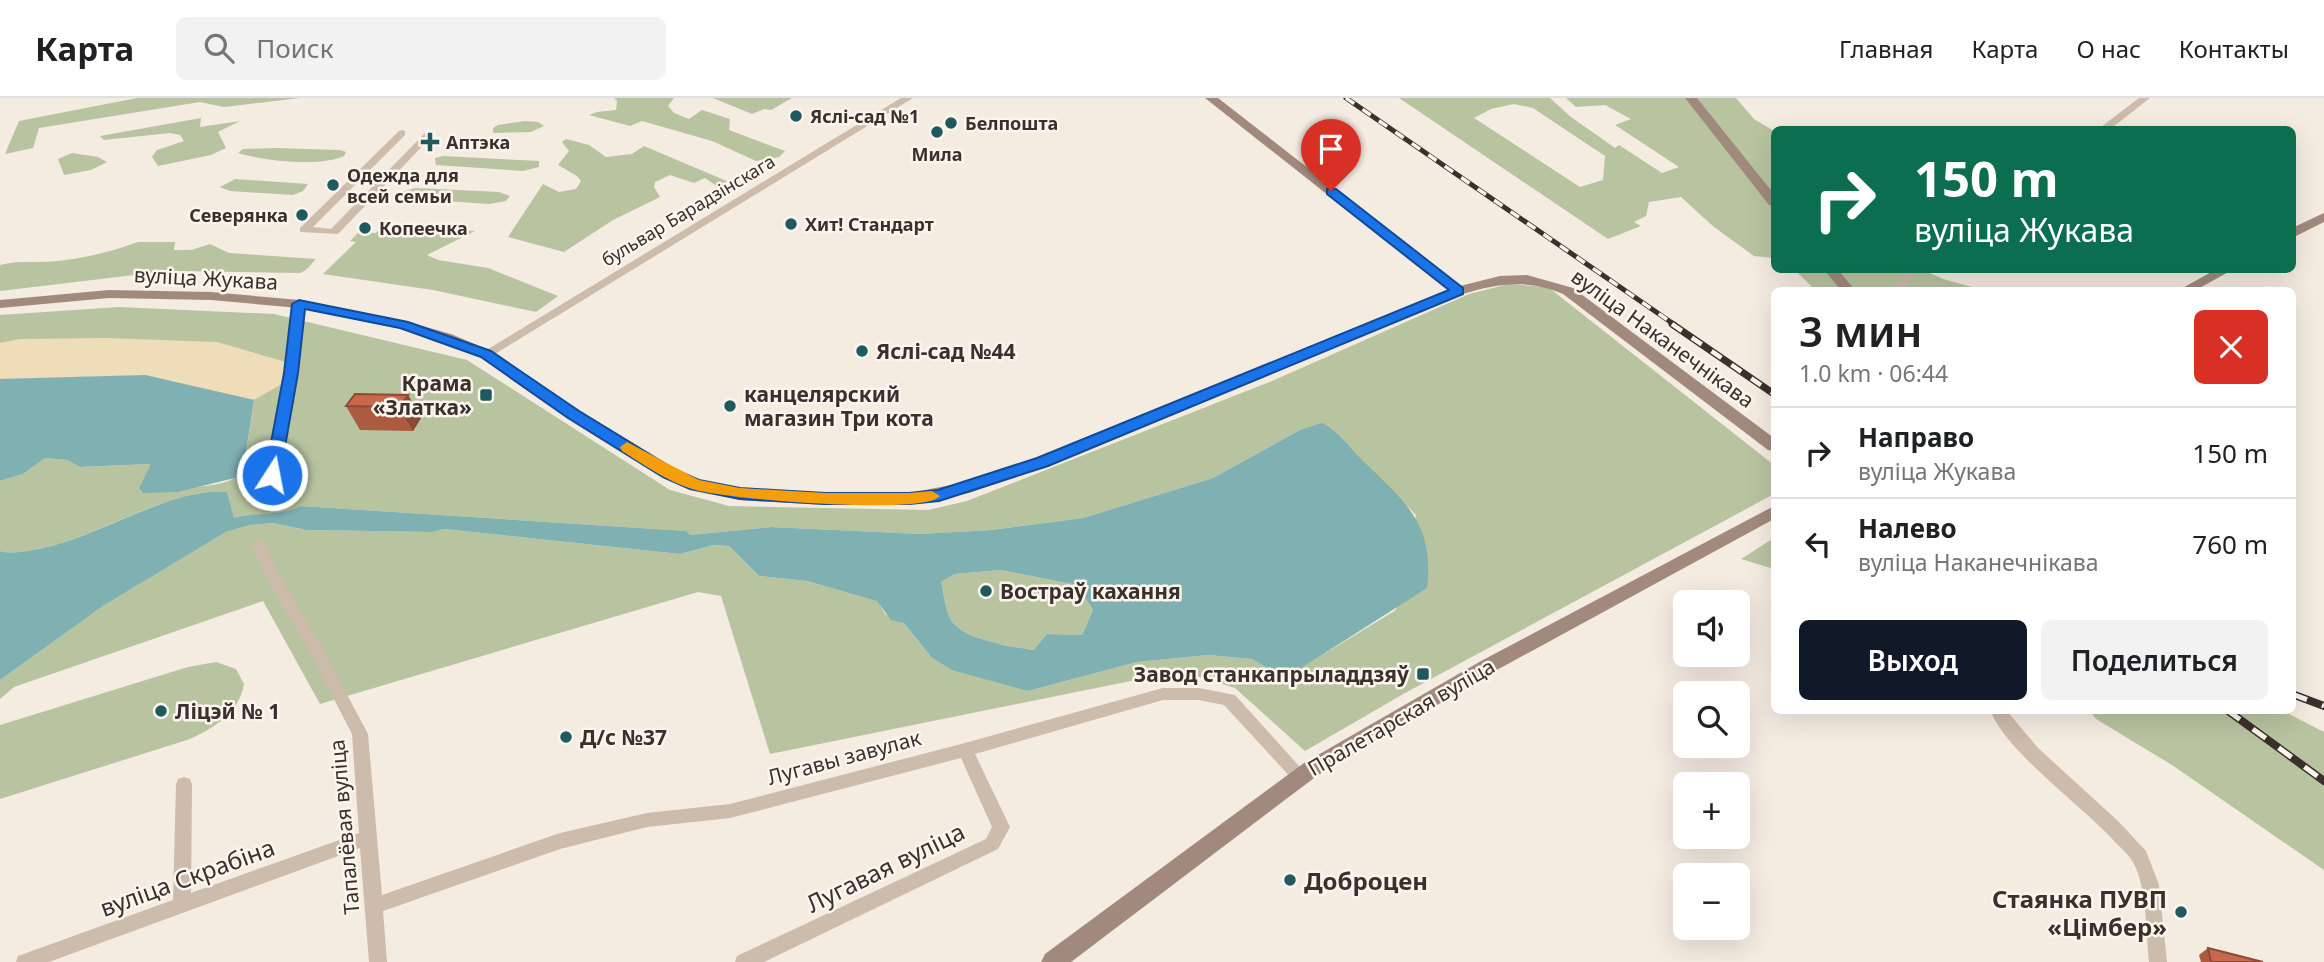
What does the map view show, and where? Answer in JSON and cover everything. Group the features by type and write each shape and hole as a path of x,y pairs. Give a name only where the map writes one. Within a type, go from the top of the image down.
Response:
{"main road":[{"path":"1211,98 1458,291"},
{"path":"1691,98 1771,198"},
{"path":"2296,232 2324,217"},
{"path":"1834,273 1845,287"},
{"path":"2192,287 2219,273"},
{"name":"вуліца Наканечнікава","path":"1458,291 1507,278 1552,283 1568,291 1771,444"},
{"name":"вуліца Жукава","path":"0,304 109,294 163,293 299,304 403,324 486,354 573,414 669,473 695,485 740,494 825,499 909,499 959,490 1042,462 1458,291"},
{"name":"Пралетарская вуліца","path":"1053,962 1300,776 1488,666 1771,514"}],"street":[{"name":"бульвар Барадзінскага","path":"486,354 908,98"},
{"path":"2107,126 2145,98"},
{"path":"402,133 304,230 334,232 429,134"},
{"path":"1899,287 1911,273"},
{"path":"272,475 291,373 299,304"},
{"name":"Тапалёвая вуліца","path":"259,544 268,569 311,640 359,734 378,962"},
{"name":"Лугавы завулак","path":"373,906 560,841 647,820 730,811 965,750 1163,694 1199,694 1228,700 1300,776"},
{"path":"2000,714 2032,753 2112,826 2140,857 2150,885 2158,962"},
{"name":"Лугавая вуліца","path":"744,962 992,844 1001,827 965,750"},
{"path":"181,905 184,784"},
{"name":"вуліца Скрабіна","path":"25,962 366,838"}],"green space":[{"path":"137,98 300,98 224,107 200,102 39,128 33,148 5,154 19,121"},
{"path":"614,98 674,98 668,106 674,113 689,119 702,110 730,119 729,130 785,151 779,157 756,161 712,141 642,121 630,126 589,115 616,110 617,101"},
{"path":"713,98 792,98 771,110 764,109 752,114"},
{"path":"1399,98 1550,98 1571,117 1615,148 1619,145 1662,173 1679,167 1615,125 1631,119 1605,105 1576,107 1566,98 1736,98 1754,119 1771,129 1771,258 1754,256 1714,227 1681,197 1649,202 1646,216 1634,222 1641,226 1608,239","holes":["1514,104 1533,108 1605,156 1603,180 1580,187 1474,118 1491,109"]},
{"path":"201,118 200,127 240,121 218,132 226,148 211,155 158,166 152,157 157,150 184,141 180,135 170,133 104,140 100,136"},
{"path":"538,122 544,126 531,132 493,133 493,128 498,125"},
{"path":"566,139 589,145 606,157 632,154 644,146 736,185 724,191 705,178 694,183 670,175 655,182 654,187 660,197 613,220 564,252 508,237 543,184 559,192 576,189 581,181 558,165 569,151 562,142"},
{"path":"243,149 346,152 344,156 334,159 307,162 238,153"},
{"path":"72,153 98,157 107,162 91,170 64,175 58,159"},
{"path":"443,156 539,161 539,167 523,171 436,165 435,158"},
{"path":"235,179 308,184 303,191 293,195 230,191 220,187"},
{"path":"415,188 499,192 510,196 506,201 489,204 402,198 402,192"},
{"path":"383,225 475,231 427,255 438,260 488,268 558,296 536,312 433,290 323,274 356,242 350,241 359,232 376,233"},
{"path":"138,242 175,242 174,250 191,250 210,244 229,253 316,259 300,273 168,271 0,291 0,265 76,259"},
{"path":"1798,273 1930,273 1972,287 1812,287"},
{"path":"1509,284 1548,287 1771,463 1771,496 1405,693 1305,751 1235,688 1180,671 770,754 721,596 698,592 320,704 263,601 14,687 0,699 0,680 103,606 226,532 250,525 273,523 306,530 432,532 444,529 680,554 714,545 729,546 759,576 807,581 878,601 885,614 904,623 931,657 1028,691 1137,662 1208,655 1252,659 1279,675 1291,674 1396,610 1416,515 1327,426 1300,430 1213,478 1083,518 991,530 920,534 771,527 690,535 685,531 301,506 234,519 227,492 206,492 157,505 55,545 20,552 4,552 0,551 0,481 23,474 45,458 67,460 80,467 152,464 139,488 195,487 224,482 243,471 254,401 145,375 0,379 0,315 119,307 274,314 467,360 670,490 729,506 928,510 967,501 1272,381 1469,294"},
{"path":"1771,540 1771,568 1741,559"},
{"path":"1000,570 1077,585 1093,610 1082,635 1047,634 1035,650 989,641 957,627 947,612 941,582 955,574"},
{"path":"216,662 236,669 244,684 231,712 206,731 187,740 0,799 0,725 188,667"},
{"path":"2092,714 2289,714 2324,732 2324,870 2172,765 2096,719"}],"sand":[{"path":"106,338 217,342 286,362 282,384 254,400 145,375 0,379 0,343 20,339"}],"water":[{"path":"145,375 254,400 243,471 239,477 177,492 143,493 139,488 151,464 80,467 67,460 45,458 23,474 0,481 0,379"},
{"path":"1322,423 1328,426 1391,488 1413,515 1421,530 1428,566 1427,588 1292,674 1279,675 1252,659 1208,655 1137,662 1028,691 952,670 931,657 904,623 891,620 877,601 807,581 759,576 729,546 714,545 680,554 444,529 432,532 306,530 273,523 250,525 226,532 103,606 0,680 0,551 20,552 55,545 181,497 205,492 227,492 234,518 301,506 686,531 690,535 771,527 920,534 991,530 1083,518 1213,478 1300,430","holes":["1000,570 1077,585 1093,610 1082,635 1047,634 1034,650 989,641 957,627 947,611 941,582 955,574"]}],"building":[{"path":"355,394 408,395 399,407 346,406"},
{"path":"2208,948 2263,962 2211,962"}],"railway":[{"path":"1346,98 1675,325"},
{"path":"1672,324 1771,392"},
{"path":"2296,696 2324,706"},
{"path":"2232,714 2324,781"}],"slow traffic":[{"path":"627,447 669,473 695,485 740,494 825,499 909,499 932,496"}],"place":[{"name":"Яслі-сад №1","path":"796,116"},
{"name":"Белпошта","path":"951,123"},
{"name":"Мила","path":"937,132"},
{"name":"Аптэка","path":"430,142"},
{"name":"Одежда для всей семьи","path":"333,185"},
{"name":"Северянка","path":"302,215"},
{"name":"Хит! Стандарт","path":"791,224"},
{"name":"Копеечка","path":"365,228"},
{"name":"Яслі-сад №44","path":"862,351"},
{"name":"Крама «Златка»","path":"486,395"},
{"name":"канцелярский магазин Три кота","path":"730,406"},
{"name":"Востраў кахання","path":"986,591"},
{"name":"Завод станкапрыладдзяў","path":"1423,674"},
{"name":"Ліцэй № 1","path":"161,711"},
{"name":"Д/с №37","path":"566,737"},
{"name":"Доброцен","path":"1290,880"},
{"name":"Стаянка ПУВП «Цімбер»","path":"2181,912"}],"route":[{"path":"272,475 291,373 299,304 403,324 446,337 486,354 573,414 669,473 695,485 740,494 825,499 909,499 969,487 1042,462 1458,291 1331,191"}]}
